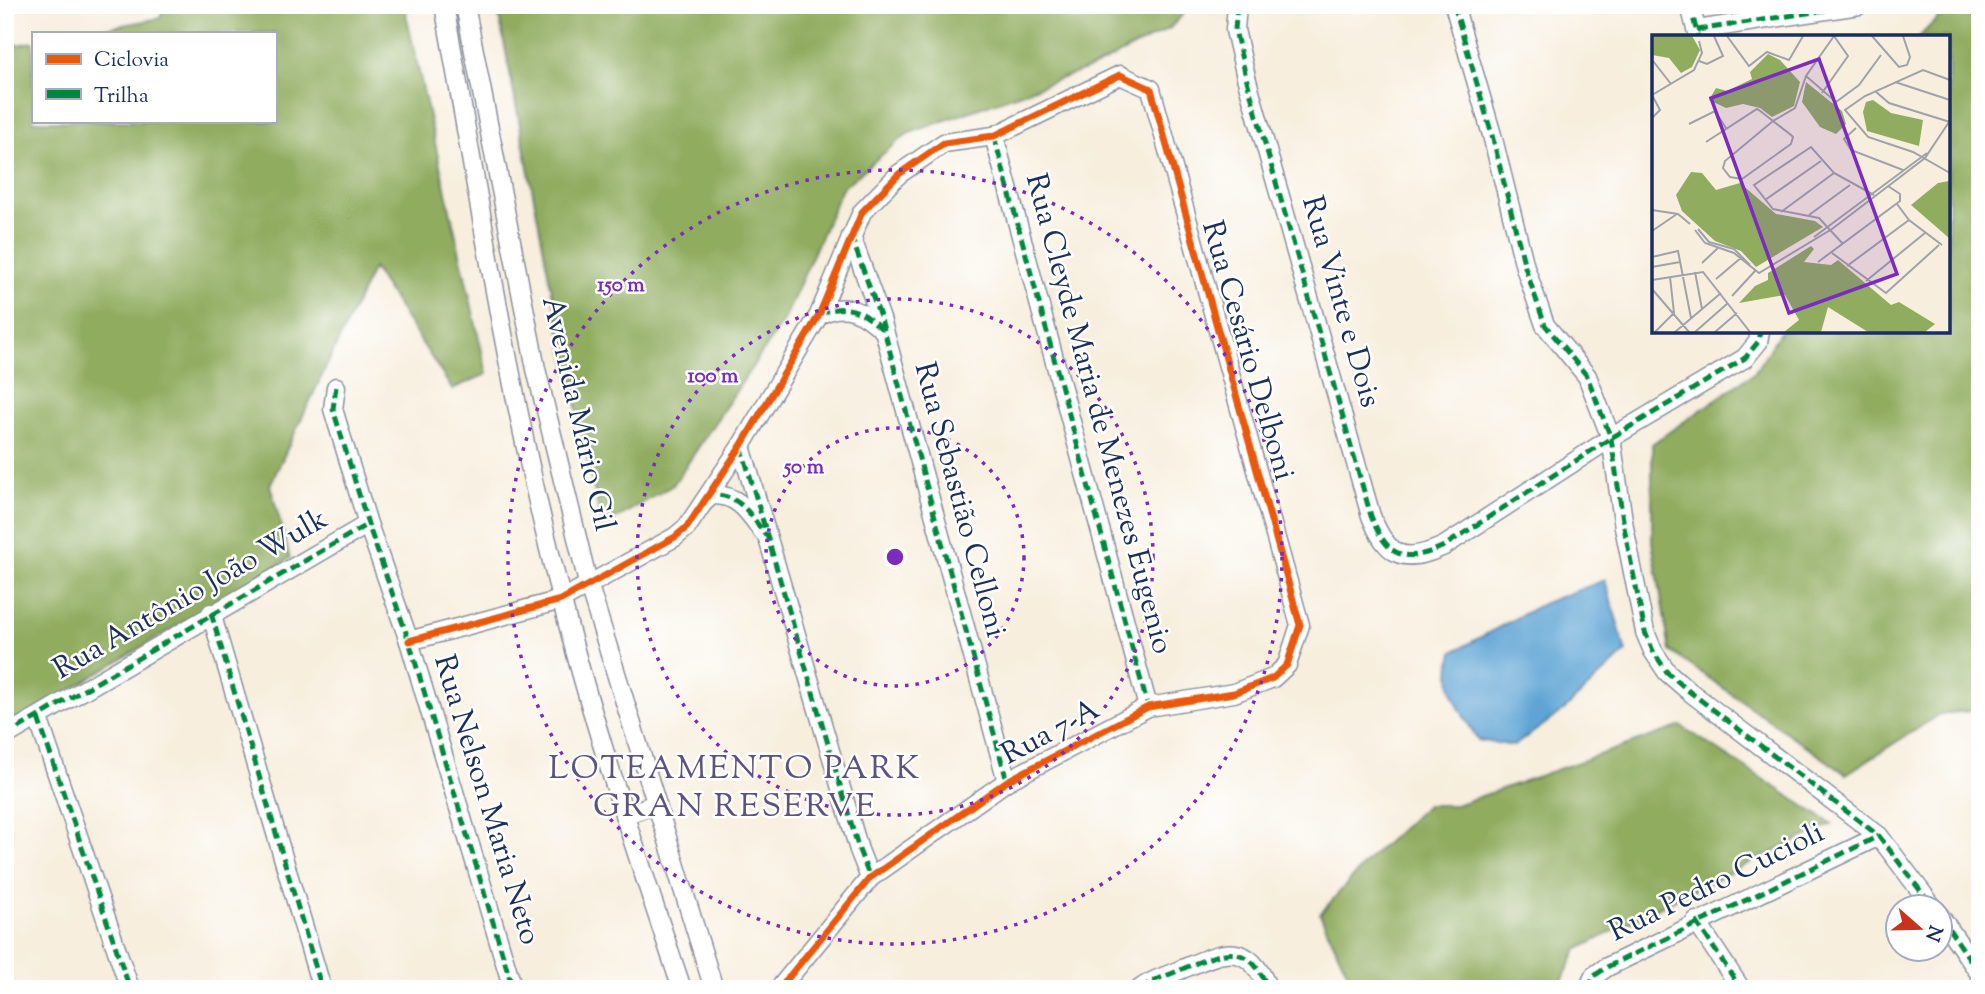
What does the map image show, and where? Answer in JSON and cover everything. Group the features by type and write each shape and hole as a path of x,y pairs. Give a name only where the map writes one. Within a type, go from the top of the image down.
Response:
{"street":[{"name":"Avenida Mário Gil","path":"444,5 512,374 561,600 624,815 682,989"},
{"name":"Avenida Mário Gil","path":"465,5 536,369 587,583 714,989"},
{"name":"Rua Vinte e Dois","path":"1237,5 1235,30 1245,77 1371,516 1378,533 1392,551 1408,557 1425,555 1444,546 1611,438"},
{"path":"1454,5 1492,135 1525,267 1545,325 1587,376 1611,438 1636,595 1653,651 1667,671 1690,692 1879,836 1921,892"},
{"path":"1690,5 1697,34 1859,5"},
{"name":"Rua Cesário Delboni","path":"994,136 1120,75 1151,89 1300,625"},
{"path":"409,641 561,600 587,583 675,537 687,527 741,446 819,315 862,212 899,174 944,143 994,136"},
{"name":"Rua Cleyde Maria de Menezes Eugenio","path":"994,136 1148,707"},
{"path":"471,152 492,148"},
{"name":"Rua Sebastião Celloni","path":"851,236 884,332 1007,781"},
{"path":"819,315 843,307 856,310 884,332"},
{"path":"1611,438 1745,358 1758,342 1760,332"},
{"path":"512,374 536,369"},
{"name":"Rua Nelson Maria Neto","path":"336,387 334,409 368,524 409,641 513,989"},
{"path":"741,446 859,850 870,878"},
{"path":"703,503 712,495 737,499 772,545"},
{"name":"Rua Antônio João Wulk","path":"5,736 211,613 368,524"},
{"path":"211,613 322,989"},
{"name":"Rua 7-A","path":"779,989 870,878 1007,781 1148,707 1234,694 1273,678 1287,665 1300,625"},
{"path":"38,718 130,989"},
{"path":"624,815 656,804"},
{"name":"Rua Pedro Cucioli","path":"1588,989 1594,976 1607,967 1696,921 1879,836"},
{"path":"1696,921 1741,989"},
{"path":"1954,936 1980,974"},
{"path":"1140,989 1220,953 1237,954 1259,967 1268,989"}],"green space":[{"path":"162,5 404,5 487,374 452,389 373,268 270,485 290,558 5,729 5,47 32,42 32,122 276,122 276,32 84,32 161,18"},
{"path":"497,5 1192,5 1169,29 1096,66 907,134 842,188 785,318 673,485 602,527 550,282"},
{"path":"1951,5 1980,5 1980,710 1940,714 1846,774 1670,651 1652,542 1652,444 1754,373 1780,332 1950,332 1950,35 1921,35"},
{"path":"1681,726 1832,824 1678,897 1577,950 1558,989 1355,989 1320,914 1371,857 1427,805 1456,805"}],"water":[{"path":"1605,580 1626,652 1563,711 1514,746 1478,740 1459,708 1452,688 1450,666 1453,652 1544,603"}],"marked path":[{"path":"1237,5 1235,30 1246,77 1371,516 1390,548 1398,553 1418,555 1444,546 1611,438 1745,358 1758,342 1760,332"},
{"path":"1454,5 1492,135 1525,267 1545,325 1587,376 1611,438 1624,527 1645,632 1653,651 1667,672 1690,692 1879,836 1921,892"},
{"path":"1690,5 1698,35"},
{"path":"1697,30 1859,5"},
{"path":"994,136 1148,707"},
{"path":"851,236 881,319 1007,781"},
{"path":"819,315 837,309 853,310 883,330"},
{"path":"336,387 333,409 368,524 409,641 513,989"},
{"path":"741,446 859,850 870,878"},
{"path":"706,500 712,495 737,502 750,514 766,536"},
{"path":"5,736 368,524"},
{"path":"211,613 322,989"},
{"path":"38,718 130,989"},
{"path":"1588,989 1594,976 1607,967 1879,836"},
{"path":"1696,921 1741,989"},
{"path":"1954,936 1980,974"},
{"path":"1140,989 1208,958 1232,954 1251,962 1268,989"}],"cycle path":[{"path":"409,641 561,600 675,537 687,527 741,446 819,315 862,212 899,174 944,143 994,136 1120,75 1151,89 1300,625 1287,665 1273,678 1234,693 1148,707 1007,781 870,878 779,989"}],"district":[{"name":"LOTEAMENTO PARK GRAN RESERVE","path":"735,789"}]}
